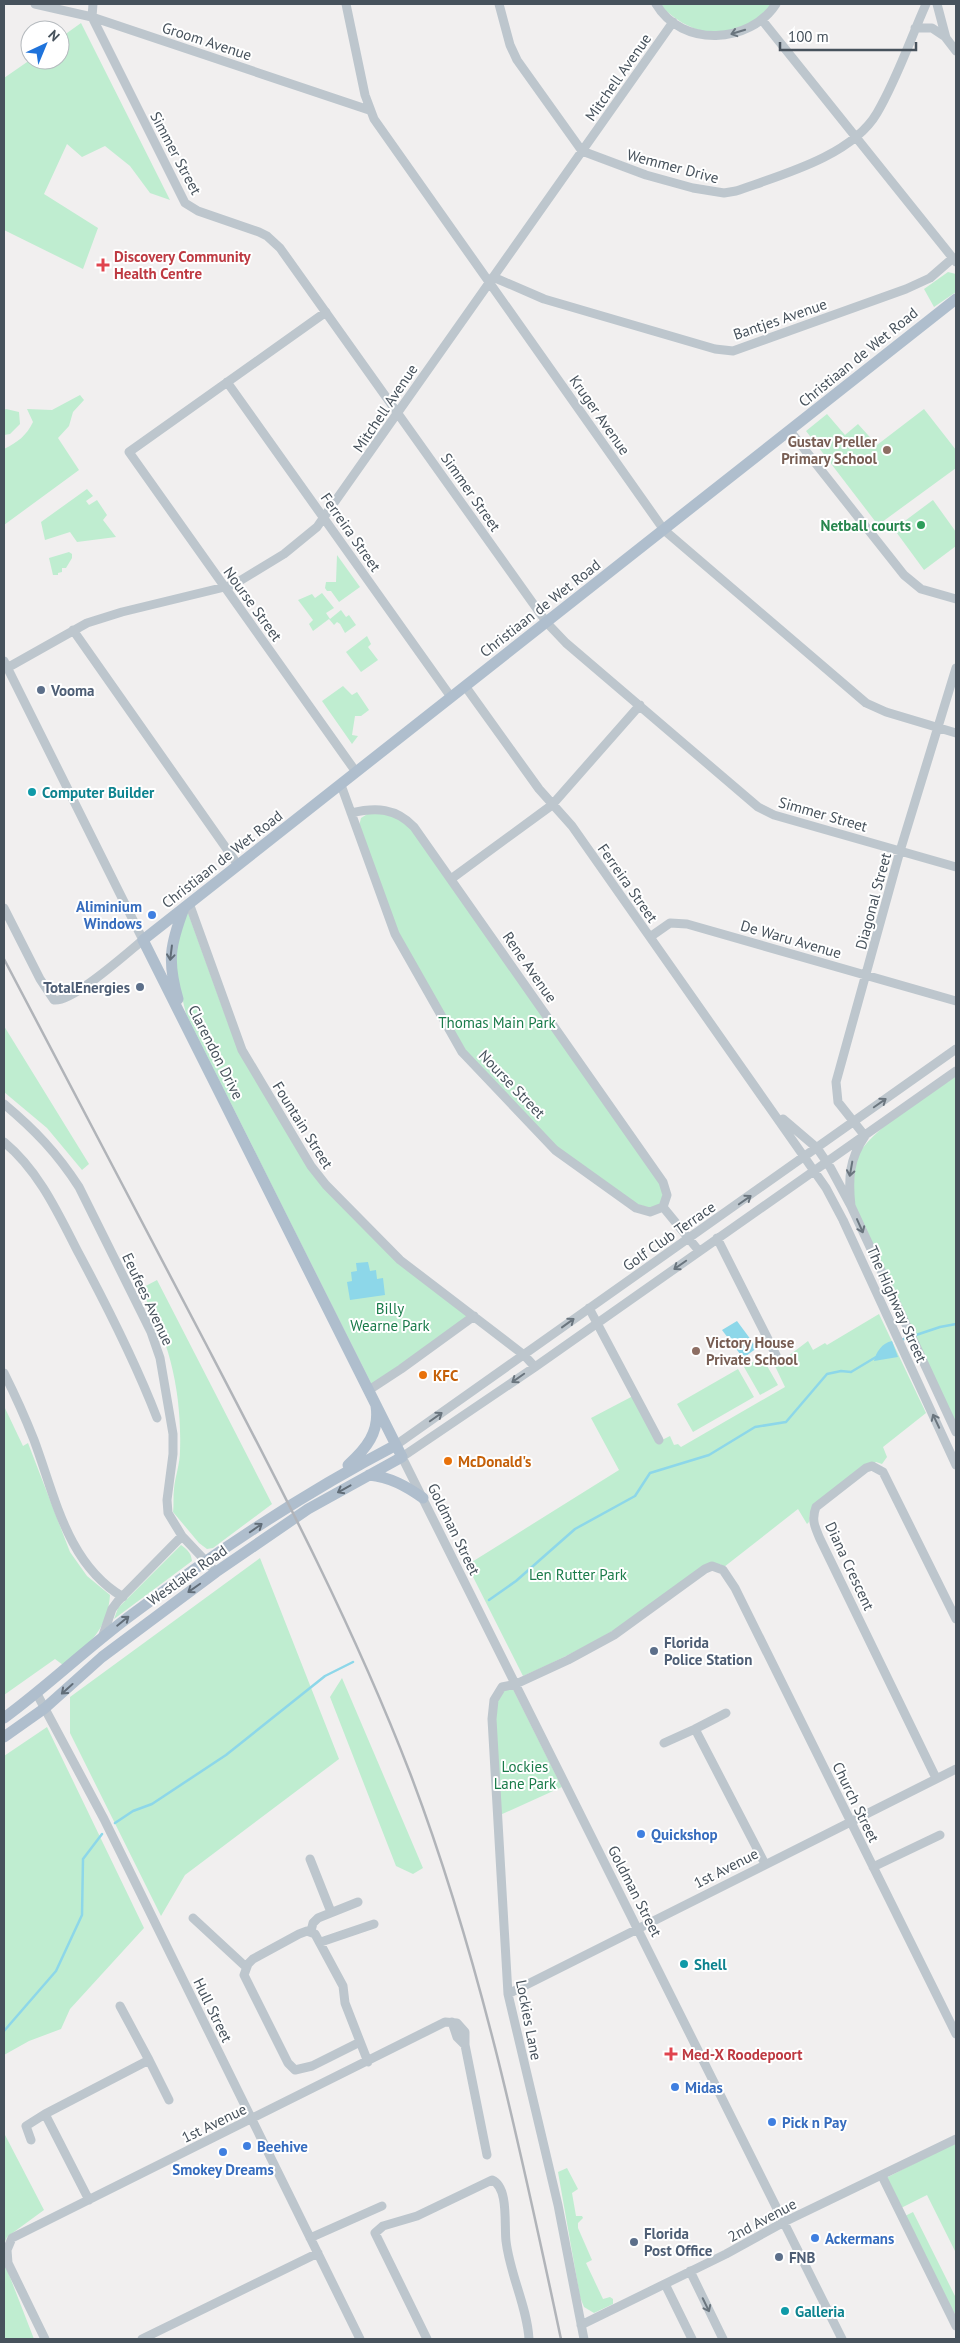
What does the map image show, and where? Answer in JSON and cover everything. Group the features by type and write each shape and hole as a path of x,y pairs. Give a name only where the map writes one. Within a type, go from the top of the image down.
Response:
{"main road":[{"name":"Christiaan de Wet Road","path":"143,940 956,299"},
{"path":"185,1024 170,962 173,942 187,905"},
{"name":"Clarendon Drive","path":"143,940 402,1457"},
{"path":"340,1474 363,1452 371,1438 376,1419 375,1401"},
{"name":"Westlake Road","path":"4,1718 37,1694 133,1613 206,1562 304,1495 396,1445"},
{"name":"Westlake Road","path":"4,1737 45,1708 102,1657 216,1572 308,1509 402,1457"},
{"path":"369,1476 381,1476 396,1481 423,1498"}],"street":[{"name":"Groom Avenue","path":"35,4 92,17 369,110"},
{"path":"92,17 93,4"},
{"name":"Kruger Avenue","path":"346,4 369,110 390,143 491,280 664,530 866,703 881,710 956,733"},
{"path":"499,4 510,46 516,60 582,151"},
{"path":"656,4 673,22 694,32 718,36 734,34 749,29 762,20 776,4"},
{"name":"Wemmer Drive","path":"582,151 646,175 693,188 724,194 753,185 824,157 857,137 877,114 926,4"},
{"path":"936,4 946,38"},
{"name":"Simmer Street","path":"92,17 185,203 198,211 267,236 284,253 547,623 566,643 752,802 765,811 956,867"},
{"path":"762,20 954,260"},
{"name":"Mitchell Avenue","path":"6,665 88,623 122,612 225,588 243,580 284,554 325,519 673,22"},
{"path":"915,28 932,28 946,38 956,51"},
{"name":"Bantjes Avenue","path":"491,280 544,299 714,349 733,350 906,289 930,278 954,260"},
{"path":"228,382 326,312"},
{"name":"Nourse Street","path":"228,382 129,452 356,772"},
{"name":"Ferreira Street","path":"228,382 451,697"},
{"path":"790,431 904,575 921,589 956,599"},
{"path":"73,630 238,865"},
{"name":"Clarendon Drive","path":"6,665 143,940"},
{"name":"Diagonal Street","path":"865,1136 838,1102 836,1087 900,851 956,668"},
{"name":"Ferreira Street","path":"465,686 530,777 552,805 572,826 805,1158"},
{"path":"451,879 552,805 640,705"},
{"name":"Nourse Street","path":"340,785 395,934 462,1052 564,1156 636,1208 650,1212 663,1207"},
{"name":"Rene Avenue","path":"351,813 380,809 394,812 414,827 663,1182 667,1195 663,1207"},
{"name":"Fountain Street","path":"187,905 242,1050 311,1166 326,1185 400,1260 524,1355 535,1367"},
{"path":"4,908 40,979 54,1000 62,1000 76,993 143,940"},
{"name":"De Waru Avenue","path":"650,937 670,923 687,924 956,1001"},
{"name":"Golf Club Terrace","path":"396,1445 805,1158 956,1049"},
{"name":"Golf Club Terrace","path":"402,1457 598,1323 956,1070"},
{"name":"Ferreira Street","path":"764,1099 784,1121 817,1148"},
{"name":"Eeufees Avenue","path":"4,1104 46,1142 79,1187 151,1332 160,1358 172,1420 173,1454 166,1506 172,1522 182,1536 216,1572"},
{"path":"851,1206 848,1182 850,1167 856,1150 865,1136"},
{"path":"4,1142 30,1168 54,1206 135,1363 157,1418"},
{"name":"The Highway Street","path":"817,1148 827,1161 851,1206 956,1432"},
{"name":"The Highway Street","path":"805,1158 836,1206 956,1465"},
{"path":"663,1207 699,1251"},
{"path":"717,1238 776,1355"},
{"path":"590,1308 659,1440"},
{"path":"369,1390 401,1370 474,1316"},
{"path":"4,1373 24,1415 76,1550 101,1581 122,1597"},
{"name":"Goldman Street","path":"402,1457 842,2339"},
{"name":"Diana Crescent","path":"936,1778 814,1524 813,1516 816,1507 866,1468 872,1466 883,1472 956,1619"},
{"path":"102,1638 112,1609 182,1536"},
{"name":"Church Street","path":"516,1684 568,1660 614,1635 705,1569 719,1567 731,1582 956,2034"},
{"name":"Lockies Lane","path":"516,1684 499,1690 494,1700 492,1719 508,1994 558,2205 584,2339"},
{"name":"Hull Street","path":"37,1694 104,1819 360,2339"},
{"path":"664,1743 726,1713"},
{"path":"695,1729 765,1864"},
{"name":"1st Avenue","path":"508,1994 956,1768"},
{"path":"873,1867 940,1835"},
{"path":"310,1859 331,1912"},
{"path":"311,1932 314,1921 331,1912 358,1902"},
{"path":"193,1918 246,1967"},
{"path":"321,1942 374,1924"},
{"path":"311,1932 321,1942 343,1986 345,2003 368,2062"},
{"path":"311,1932 299,1934 253,1960 246,1967 244,1975 249,1988 288,2063 295,2070 312,2066 360,2042"},
{"path":"120,2006 169,2100"},
{"name":"1st Avenue","path":"46,2339 8,2263 7,2250 12,2238 252,2120 445,2022 452,2022 457,2037 465,2045 487,2155"},
{"path":"31,2140 26,2126 45,2114 149,2060"},
{"path":"45,2114 89,2200"},
{"name":"2nd Avenue","path":"582,2325 784,2222 956,2139"},
{"path":"882,2176 956,2326"},
{"path":"426,2339 375,2233 383,2226 417,2216 492,2180 497,2183 502,2191 507,2248 527,2321 529,2339"},
{"path":"310,2238 382,2206"},
{"path":"142,2339 318,2253"},
{"path":"690,2271 723,2339"},
{"path":"665,2284 692,2339"}],"green space":[{"path":"659,4 773,4 750,24 725,32 713,32 701,30 679,21"},
{"path":"81,23 170,200 150,193 130,166 105,146 82,157 67,144 44,194 98,228 83,269 4,230 4,78 20,67 20,70 70,70 70,31"},
{"path":"948,272 956,274 956,292 934,307 924,289"},
{"path":"80,395 84,400 73,412 69,426 58,438 79,470 4,525 4,449 21,438 33,422 27,409 52,410"},
{"path":"924,409 956,450 956,468 878,525 806,431 827,414 845,435 858,424 877,445"},
{"path":"4,410 19,412 20,424 10,434 4,435"},
{"path":"87,489 93,496 86,501 89,505 97,500 107,515 103,520 116,537 77,542 70,532 45,540 41,522"},
{"path":"933,500 956,532 956,546 924,570 894,529"},
{"path":"69,552 72,554 72,558 66,568 62,568 62,572 58,573 58,575 53,575 49,558"},
{"path":"337,555 360,587 339,602 331,591 327,591 325,588 326,582 336,582"},
{"path":"322,593 334,608 326,613 330,619 341,610 346,617 349,615 356,625 345,633 340,624 337,622 334,625 329,619 313,631 309,624 313,620 298,600 312,594 315,598"},
{"path":"367,636 371,644 368,647 378,660 361,672 346,652"},
{"path":"343,686 352,695 357,692 369,710 361,716 355,716 352,735 358,736 352,744 322,701"},
{"name":"Thomas Main Park","path":"369,813 393,815 413,830 663,1188 662,1203 654,1209 636,1204 558,1148 466,1051 399,936 359,826 361,818"},
{"name":"Billy Wearne Park","path":"187,910 228,1023 320,1183 468,1316 372,1385 186,1014 173,959"},
{"path":"4,1026 89,1164 82,1170 47,1128 4,1092"},
{"path":"956,1076 956,1425 854,1205 852,1181 856,1159 873,1136"},
{"path":"157,1280 272,1504 213,1548 207,1549 199,1543 173,1512 174,1489 180,1451 179,1409 176,1388 172,1367 159,1327 140,1289"},
{"name":"Len Rutter Park","path":"879,1314 926,1413 883,1447 887,1457 882,1464 876,1462 810,1512 807,1524 798,1509 724,1567 720,1564 648,1610 575,1652 523,1676 467,1565 619,1470 591,1418 633,1396 662,1440 670,1436 674,1445 678,1444 681,1447 785,1387 775,1366 808,1341 813,1350 825,1343 827,1345"},
{"path":"762,1357 778,1385 760,1395 744,1367"},
{"path":"738,1369 754,1397 693,1432 677,1404"},
{"path":"4,1406 23,1446 28,1443 70,1552 87,1576 110,1595 101,1627 81,1651 63,1665 55,1659 4,1695"},
{"path":"181,1545 189,1552 192,1561 114,1619 118,1608"},
{"path":"260,1558 339,1759 185,1875 161,1916 70,1733 70,1697"},
{"path":"342,1678 423,1868 413,1874 396,1866 330,1697"},
{"name":"Lockies Lane Park","path":"512,1687 562,1787 500,1815 495,1710 501,1692"},
{"path":"47,1727 144,1928 70,2009 61,2029 29,2041 4,2055 4,1756"},
{"path":"4,2133 44,2210 7,2237 4,2244"},
{"path":"956,2142 956,2253 927,2195 901,2208 886,2178"},
{"path":"567,2168 578,2189 572,2193 576,2216 582,2216 583,2218 578,2223 578,2228 592,2260 586,2263 603,2299 610,2297 613,2299 613,2304 594,2313 584,2307 580,2297 558,2172"},
{"path":"913,2212 956,2298 956,2312 954,2313 905,2216"},
{"path":"4,2256 8,2272 34,2339 4,2339"}],"water":[{"path":"368,1262 370,1271 376,1270 377,1279 383,1278 385,1295 350,1300 347,1282 352,1281 351,1272 357,1271 356,1263"},
{"path":"737,1321 757,1348 743,1358 722,1330"},
{"path":"892,1341 898,1357 874,1361 880,1348"}],"waterway":[{"path":"901,1340 940,1327 956,1324"},
{"path":"489,1600 516,1581 575,1529 635,1496 650,1473 709,1455 755,1427 786,1422 827,1374 841,1371 851,1372 876,1357"},
{"path":"115,1823 133,1811 152,1804 226,1755 325,1676 353,1662"},
{"path":"4,2031 56,1971 82,1915 83,1859 102,1834"}],"railway":[{"path":"4,959 288,1504 340,1610 388,1718 435,1842 478,1982 514,2124 561,2339"}],"place":[{"name":"Discovery Community Health Centre","path":"103,265"},
{"name":"Gustav Preller Primary School","path":"887,450"},
{"name":"Netball courts","path":"921,525"},
{"name":"Vooma","path":"41,690"},
{"name":"Computer Builder","path":"32,792"},
{"name":"Aliminium Windows","path":"152,915"},
{"name":"TotalEnergies","path":"140,987"},
{"name":"Victory House Private School","path":"696,1351"},
{"name":"KFC","path":"423,1375"},
{"name":"McDonald's","path":"448,1461"},
{"name":"Florida Police Station","path":"654,1651"},
{"name":"Quickshop","path":"641,1834"},
{"name":"Shell","path":"684,1964"},
{"name":"Med-X Roodepoort","path":"671,2054"},
{"name":"Midas","path":"675,2087"},
{"name":"Pick n Pay","path":"772,2122"},
{"name":"Beehive","path":"247,2146"},
{"name":"Smokey Dreams","path":"223,2152"},
{"name":"Ackermans","path":"815,2238"},
{"name":"Florida Post Office","path":"634,2242"},
{"name":"FNB","path":"779,2257"},
{"name":"Galleria","path":"785,2311"}]}
